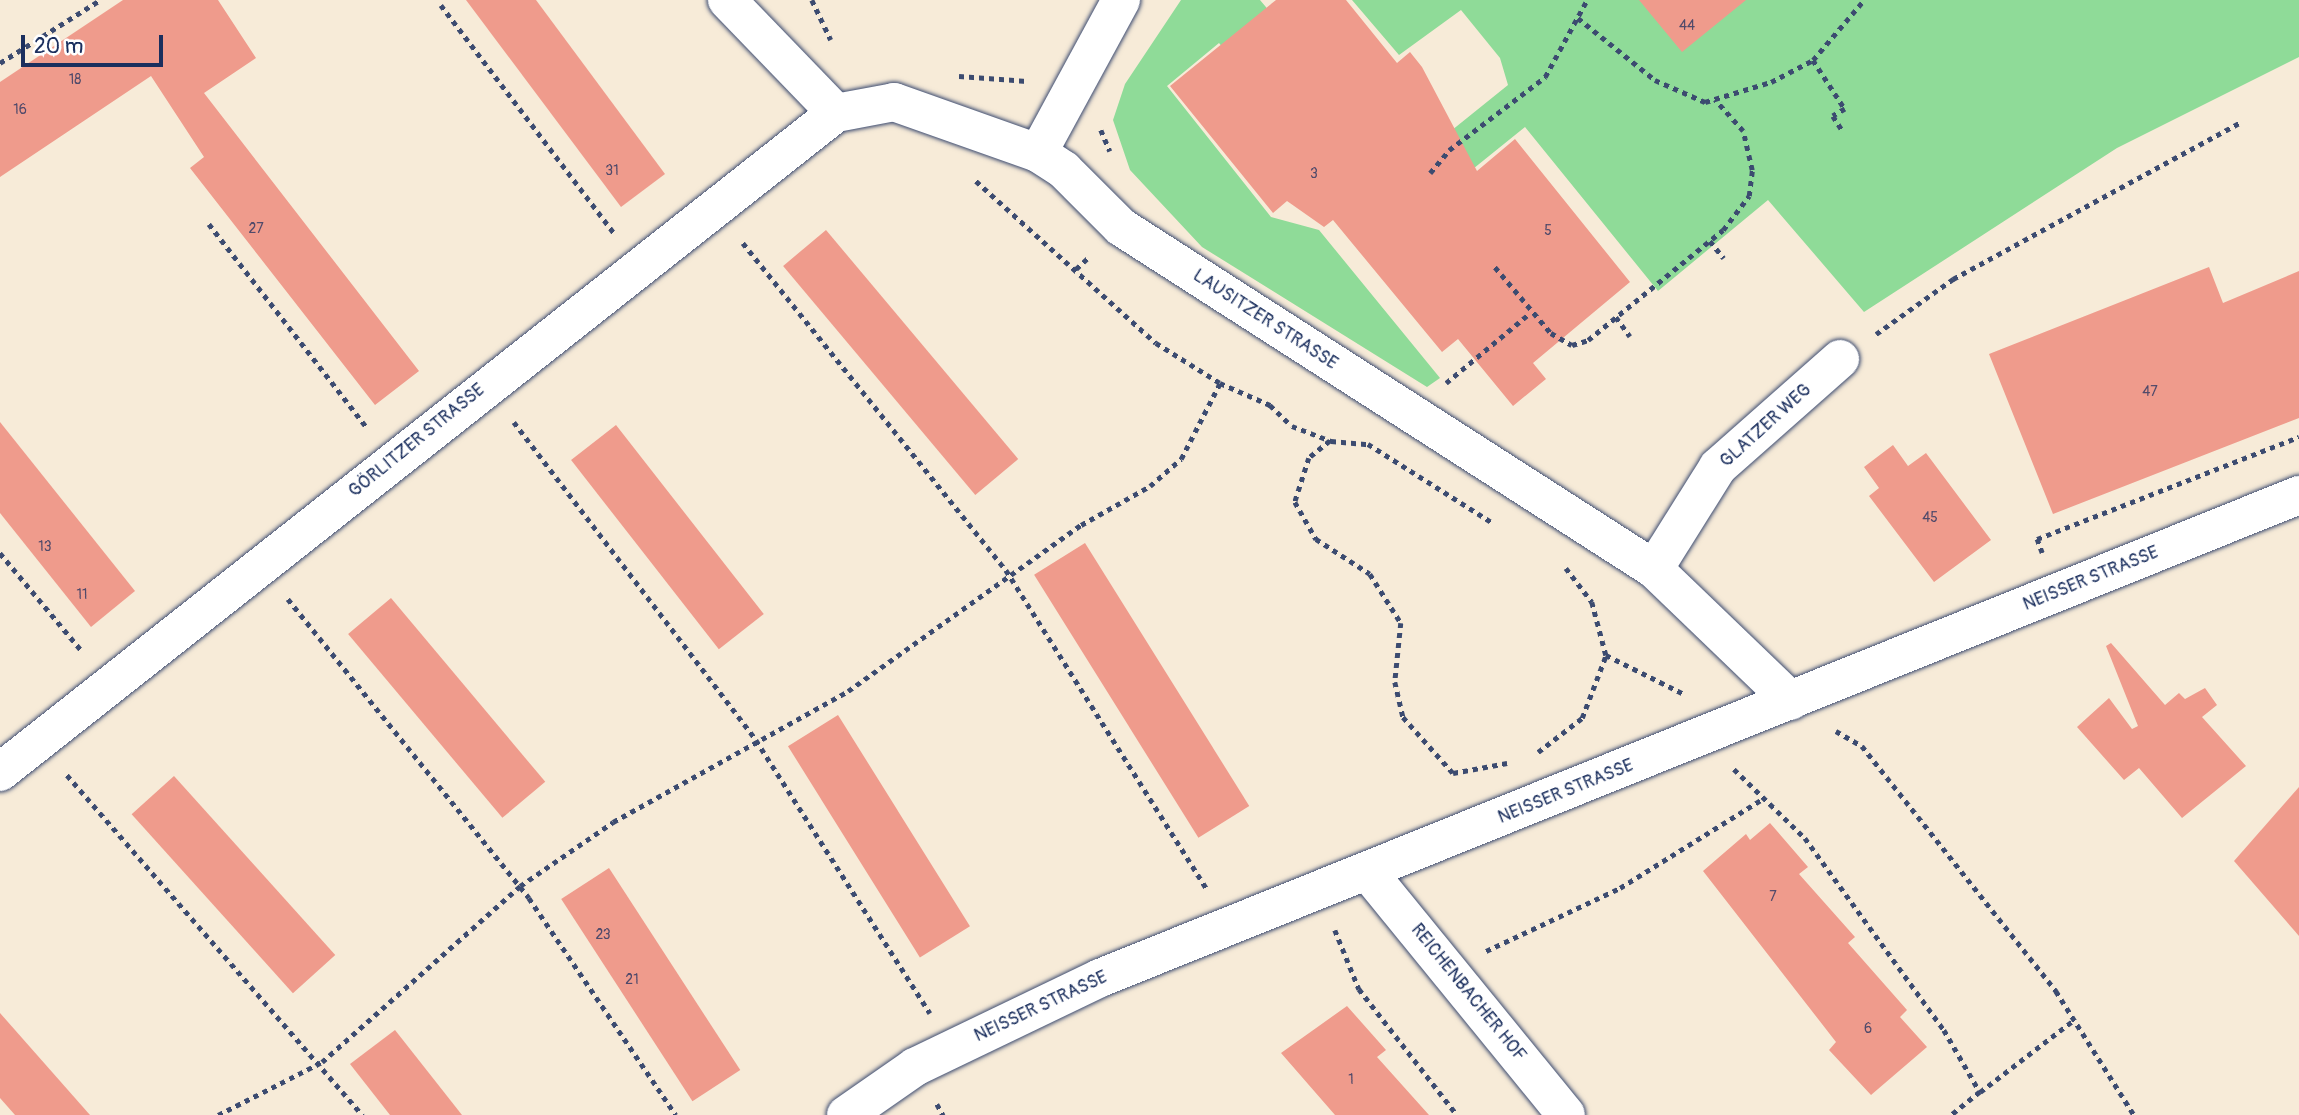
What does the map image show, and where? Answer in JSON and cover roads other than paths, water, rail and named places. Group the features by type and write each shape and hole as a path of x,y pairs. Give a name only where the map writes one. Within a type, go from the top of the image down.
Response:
{"street":[{"path":"727,0 836,113"},
{"path":"1038,153 1121,0"},
{"name":"LAUSITZER STRASSE","path":"836,113 894,102 1038,153 1121,227 1654,569 1791,701"},
{"name":"GÖRLITZER STRASSE","path":"0,772 638,266 836,113"},
{"name":"GLATZER WEG","path":"1654,569 1718,467 1840,359"},
{"name":"NEISSER STRASSE","path":"846,1115 953,1049 1100,978 1230,925 1320,894 1368,872 2299,496"},
{"name":"REICHENBACHER HOF","path":"1368,872 1566,1115"}]}
